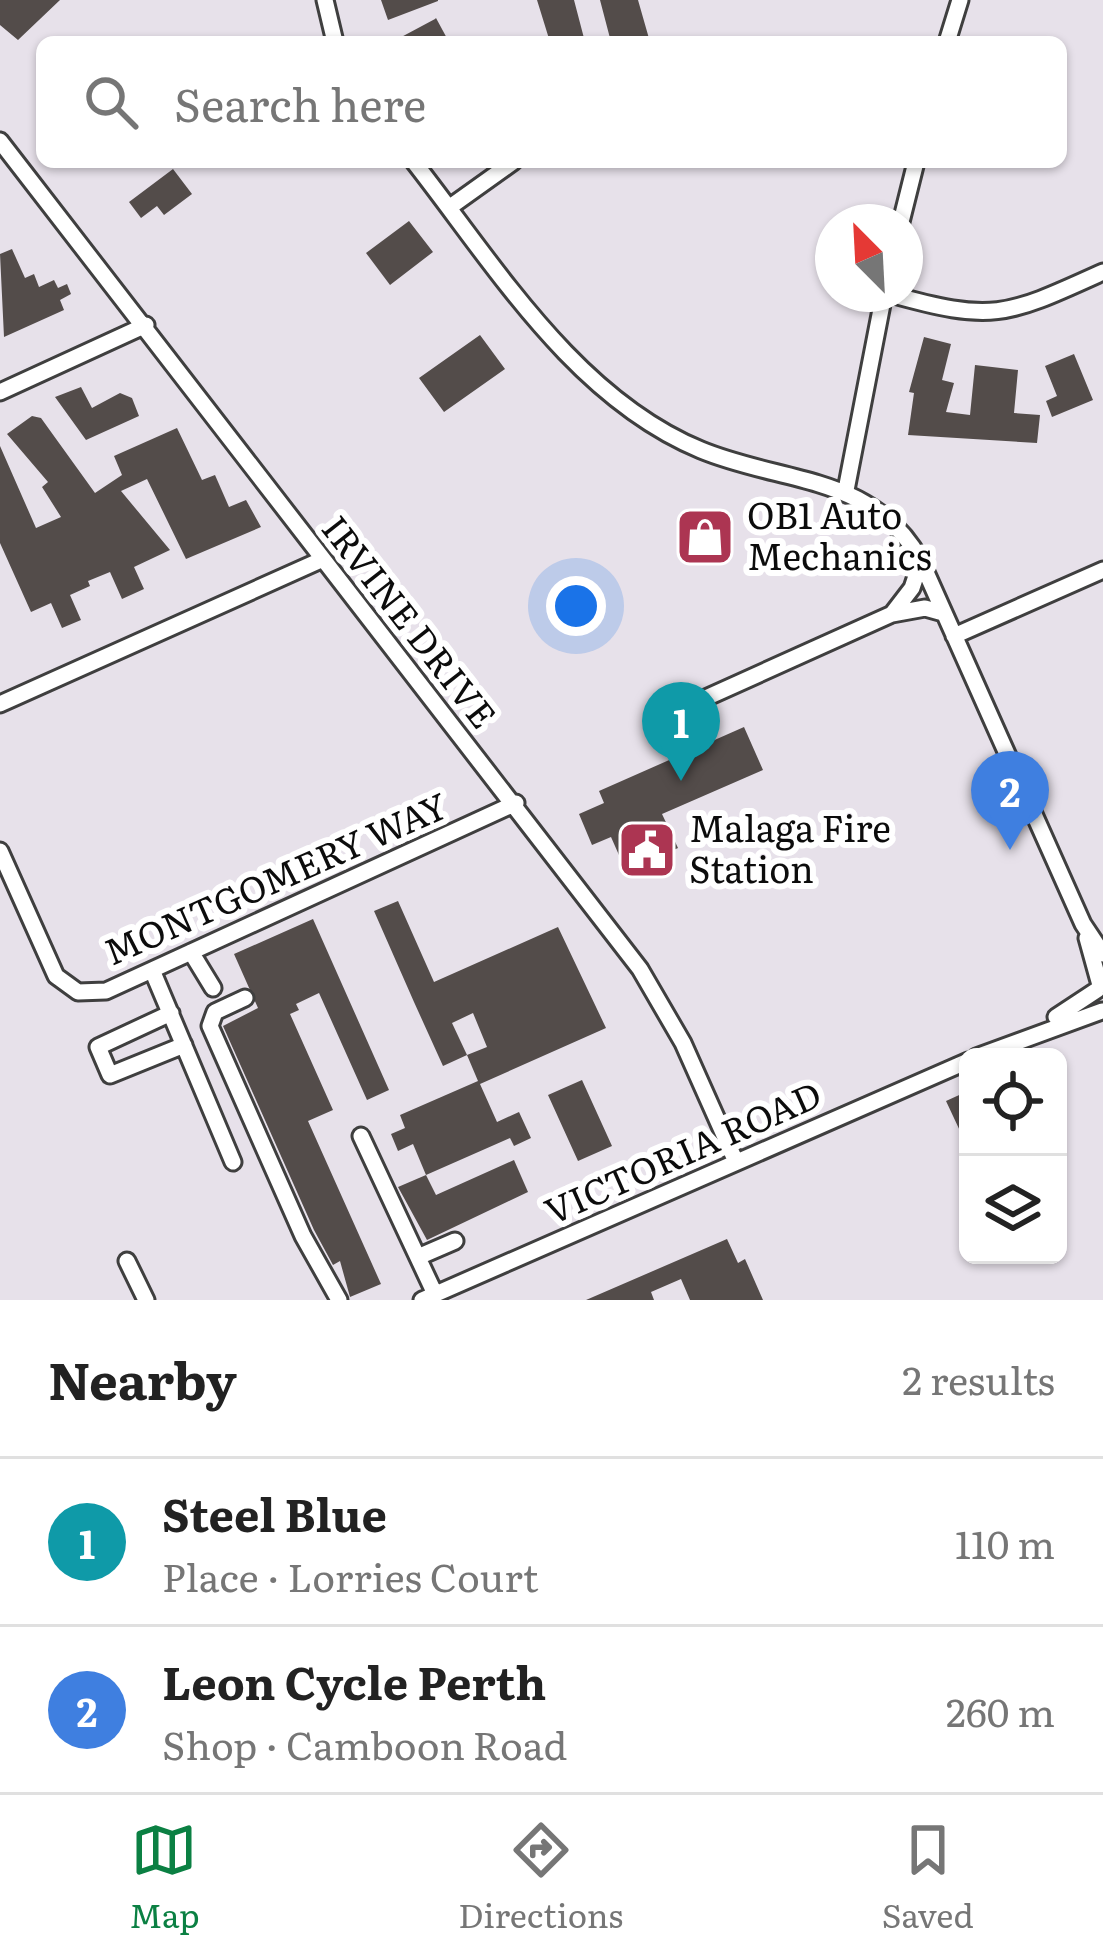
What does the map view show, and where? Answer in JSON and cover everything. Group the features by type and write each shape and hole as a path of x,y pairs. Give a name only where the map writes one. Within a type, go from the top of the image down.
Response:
{"street":[{"path":"326,0 334,36"},
{"path":"949,36 960,0"},
{"name":"IRVINE DRIVE","path":"0,141 640,968 683,1042 736,1162"},
{"path":"419,168 584,373 634,417 730,461 846,490 894,522 921,561 1084,924 1103,954"},
{"path":"450,208 505,168"},
{"path":"906,204 915,168"},
{"path":"923,304 994,315 1103,272"},
{"path":"846,490 883,312"},
{"path":"0,392 146,325"},
{"path":"0,704 320,560"},
{"path":"892,614 912,588 921,561"},
{"path":"954,636 1103,571"},
{"path":"659,719 892,614 925,608 944,613"},
{"name":"MONTGOMERY WAY","path":"0,850 56,976 78,992 106,991 516,803"},
{"path":"1084,924 1103,1011"},
{"path":"191,952 213,988"},
{"path":"152,970 233,1162"},
{"name":"VICTORIA ROAD","path":"1028,1034 1100,986"},
{"path":"245,998 215,1012 210,1026 303,1236 339,1300"},
{"name":"VICTORIA ROAD","path":"997,1048 1103,1011"},
{"path":"171,1013 98,1047 104,1063 110,1075 184,1045"},
{"name":"VICTORIA ROAD","path":"429,1297 959,1065"},
{"path":"361,1136 418,1257 429,1297"},
{"path":"418,1257 455,1241"},
{"path":"127,1261 146,1300"}],"shaded area":[{"path":"0,0 1103,0 1103,1300 0,1300"}],"building":[{"path":"0,0 60,0 18,40 0,25"},
{"path":"381,0 438,0 438,1 388,20"},
{"path":"537,0 574,0 583,36 548,36"},
{"path":"600,0 638,0 648,36 609,36"},
{"path":"435,19 446,36 403,36"},
{"path":"173,169 192,194 164,215 157,206 141,218 129,202"},
{"path":"409,221 433,252 390,285 366,253"},
{"path":"12,249 25,278 34,274 39,287 54,280 58,288 67,284 71,294 60,300 64,310 4,337 0,254"},
{"path":"480,335 505,369 444,412 419,378"},
{"path":"924,337 951,344 942,380 954,383 946,412 970,415 975,365 1018,370 1014,413 1040,415 1037,443 908,435 914,393 909,392"},
{"path":"1074,354 1093,400 1052,417 1046,401 1057,396 1045,366"},
{"path":"81,387 92,408 120,393 132,398 139,416 86,440 55,397"},
{"path":"32,416 41,418 95,493 122,475 114,456 177,428 202,480 215,475 229,507 246,500 261,527 186,559 147,479 121,491 170,550 134,567 144,589 122,599 110,572 88,581 90,586 70,595 81,620 62,628 51,603 31,612 0,543 0,446 36,528 61,517 42,487 48,482 7,434"},
{"path":"744,727 763,770 662,814 678,848 626,871 611,837 592,845 579,814 604,803 599,791"},
{"path":"398,901 434,982 558,927 606,1028 480,1084 497,1122 519,1112 531,1138 514,1146 510,1138 426,1175 413,1144 398,1151 391,1134 405,1128 400,1115 478,1081 467,1055 443,1066 374,911","holes":["473,1013 487,1047 467,1055 452,1023"]},
{"path":"313,919 389,1090 367,1100 319,993 296,1004 299,1010 290,1014 333,1110 308,1121 381,1284 350,1297 340,1261 333,1265 314,1230 223,1026 258,1008 234,954"},
{"path":"582,1080 612,1146 578,1161 548,1095"},
{"path":"959,1095 959,1129 946,1101"},
{"path":"514,1160 528,1192 427,1240 398,1187 426,1175 436,1195"},
{"path":"727,1239 738,1263 745,1259 763,1300 690,1300 681,1279 651,1292 654,1300 586,1300"}],"place":[{"name":"OB1 Auto Mechanics","path":"705,537"},
{"name":"Steel Blue","path":"681,781"},
{"name":"Malaga Fire Station","path":"647,850"},
{"name":"Leon Cycle Perth","path":"1010,850"}]}
